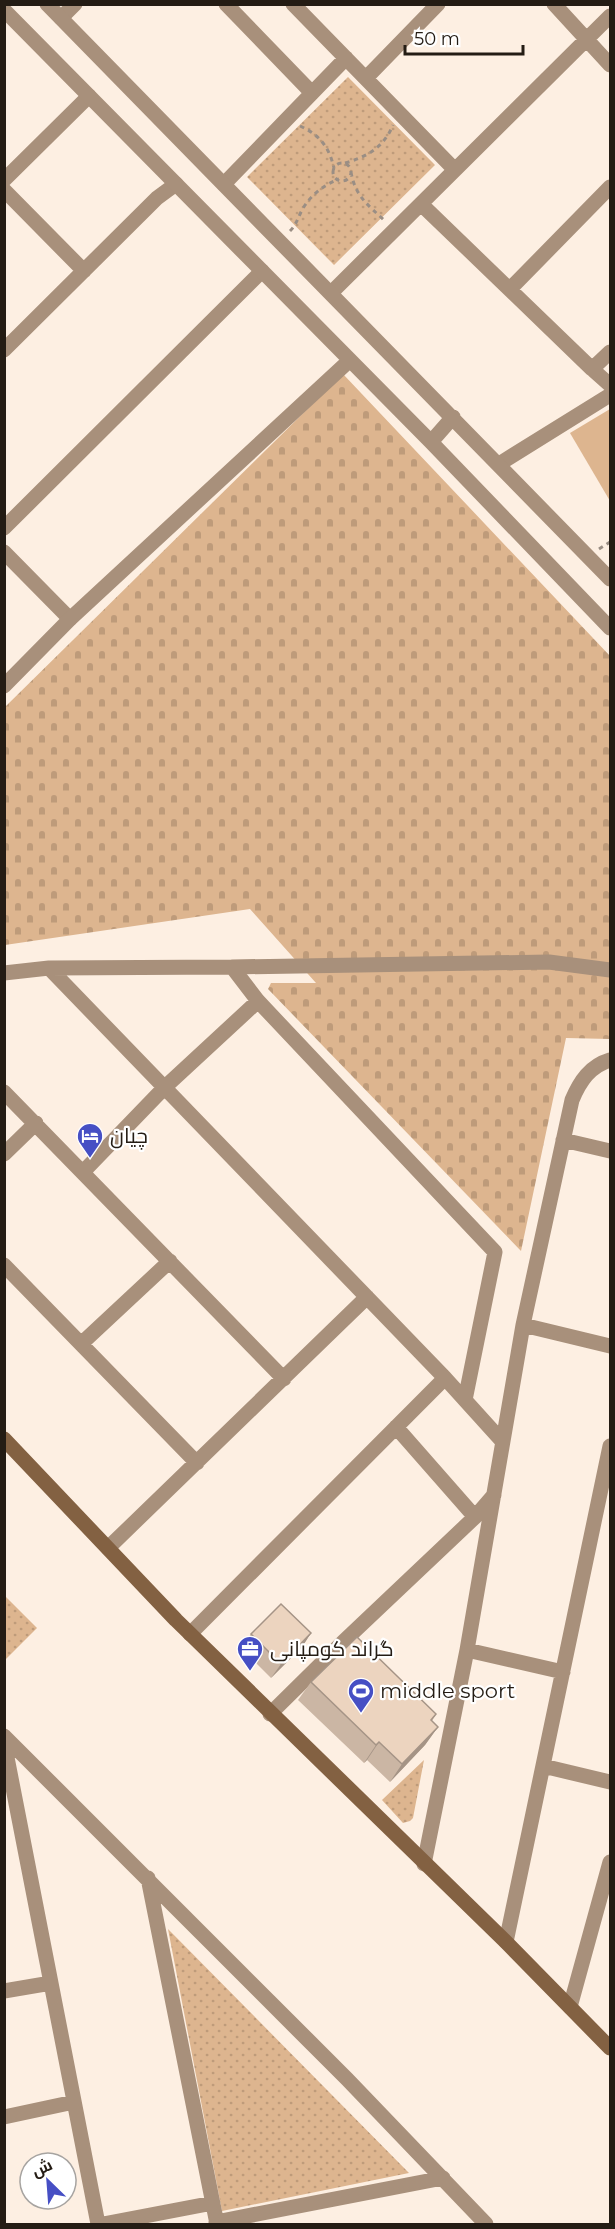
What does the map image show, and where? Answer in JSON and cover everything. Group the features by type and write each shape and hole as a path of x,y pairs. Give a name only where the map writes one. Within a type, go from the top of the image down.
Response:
{"main road":[{"path":"4,1439 190,1634 506,1942 610,2048"}],"street":[{"path":"47,4 610,579"},
{"path":"61,18 75,4"},
{"path":"226,4 312,93"},
{"path":"293,4 455,170"},
{"path":"366,78 438,4"},
{"path":"554,4 610,65"},
{"path":"8,9 89,96 610,628"},
{"path":"331,293 610,16"},
{"path":"224,184 346,58"},
{"path":"4,180 89,96"},
{"path":"4,350 157,198 176,184"},
{"path":"510,289 610,187"},
{"path":"4,190 84,271"},
{"path":"421,204 610,385"},
{"path":"4,528 262,271"},
{"path":"592,369 610,352"},
{"path":"4,686 70,619 350,360"},
{"path":"499,464 610,395"},
{"path":"430,442 453,417"},
{"path":"4,552 70,619"},
{"path":"4,973 49,968 549,962 610,970"},
{"path":"232,967 258,1001 495,1252 465,1400"},
{"path":"49,968 367,1296 502,1441"},
{"path":"83,1172 165,1088 258,1001"},
{"path":"424,1864 467,1650 523,1325 572,1100 589,1070 610,1060"},
{"path":"4,1092 284,1379"},
{"path":"4,1154 36,1124"},
{"path":"563,1140 610,1151"},
{"path":"81,1344 170,1261"},
{"path":"4,1265 197,1463"},
{"path":"108,1548 367,1296"},
{"path":"523,1325 610,1346"},
{"path":"190,1634 445,1378"},
{"path":"396,1427 475,1517"},
{"path":"506,1942 608,1466 610,1446"},
{"path":"270,1714 348,1645 494,1495"},
{"path":"467,1650 563,1672"},
{"path":"432,1726 448,1742"},
{"path":"4,1736 148,1878 486,2224"},
{"path":"4,1742 98,2224"},
{"path":"543,1766 610,1782"},
{"path":"570,2007 610,1868"},
{"path":"148,1878 217,2223 443,2178"},
{"path":"4,1990 51,1983"},
{"path":"4,2117 74,2102"},
{"path":"103,2224 213,2203"}],"path":[{"path":"334,168 338,164 360,158 375,150 382,143 393,123 402,115"},
{"path":"290,116 323,141 331,156 334,174 339,179"},
{"path":"345,163 349,165 354,187 362,200 395,230"},
{"path":"280,241 296,226 309,200 322,188 339,179 347,179 351,172"}],"green space":[{"path":"348,77 435,165 334,265 247,177"},
{"path":"343,374 610,656 610,1039 566,1038 521,1251 268,989 271,983 316,983 250,909 5,945 5,707"},
{"path":"610,409 610,501 570,433"},
{"path":"5,1596 37,1628 5,1660"},
{"path":"424,1760 413,1818 403,1823 382,1800"},
{"path":"168,1929 409,2173 222,2211"}],"building":[{"path":"281,1604 311,1633 281,1664 251,1634"},
{"name":"middle sport","path":"357,1637 436,1714 431,1720 438,1727 402,1764 379,1742 376,1745 311,1682"}],"place":[{"name":"چيان","path":"90,1159"},
{"name":"گراند كومپانى","path":"250,1672"},
{"name":"middle sport","path":"361,1714"}]}
